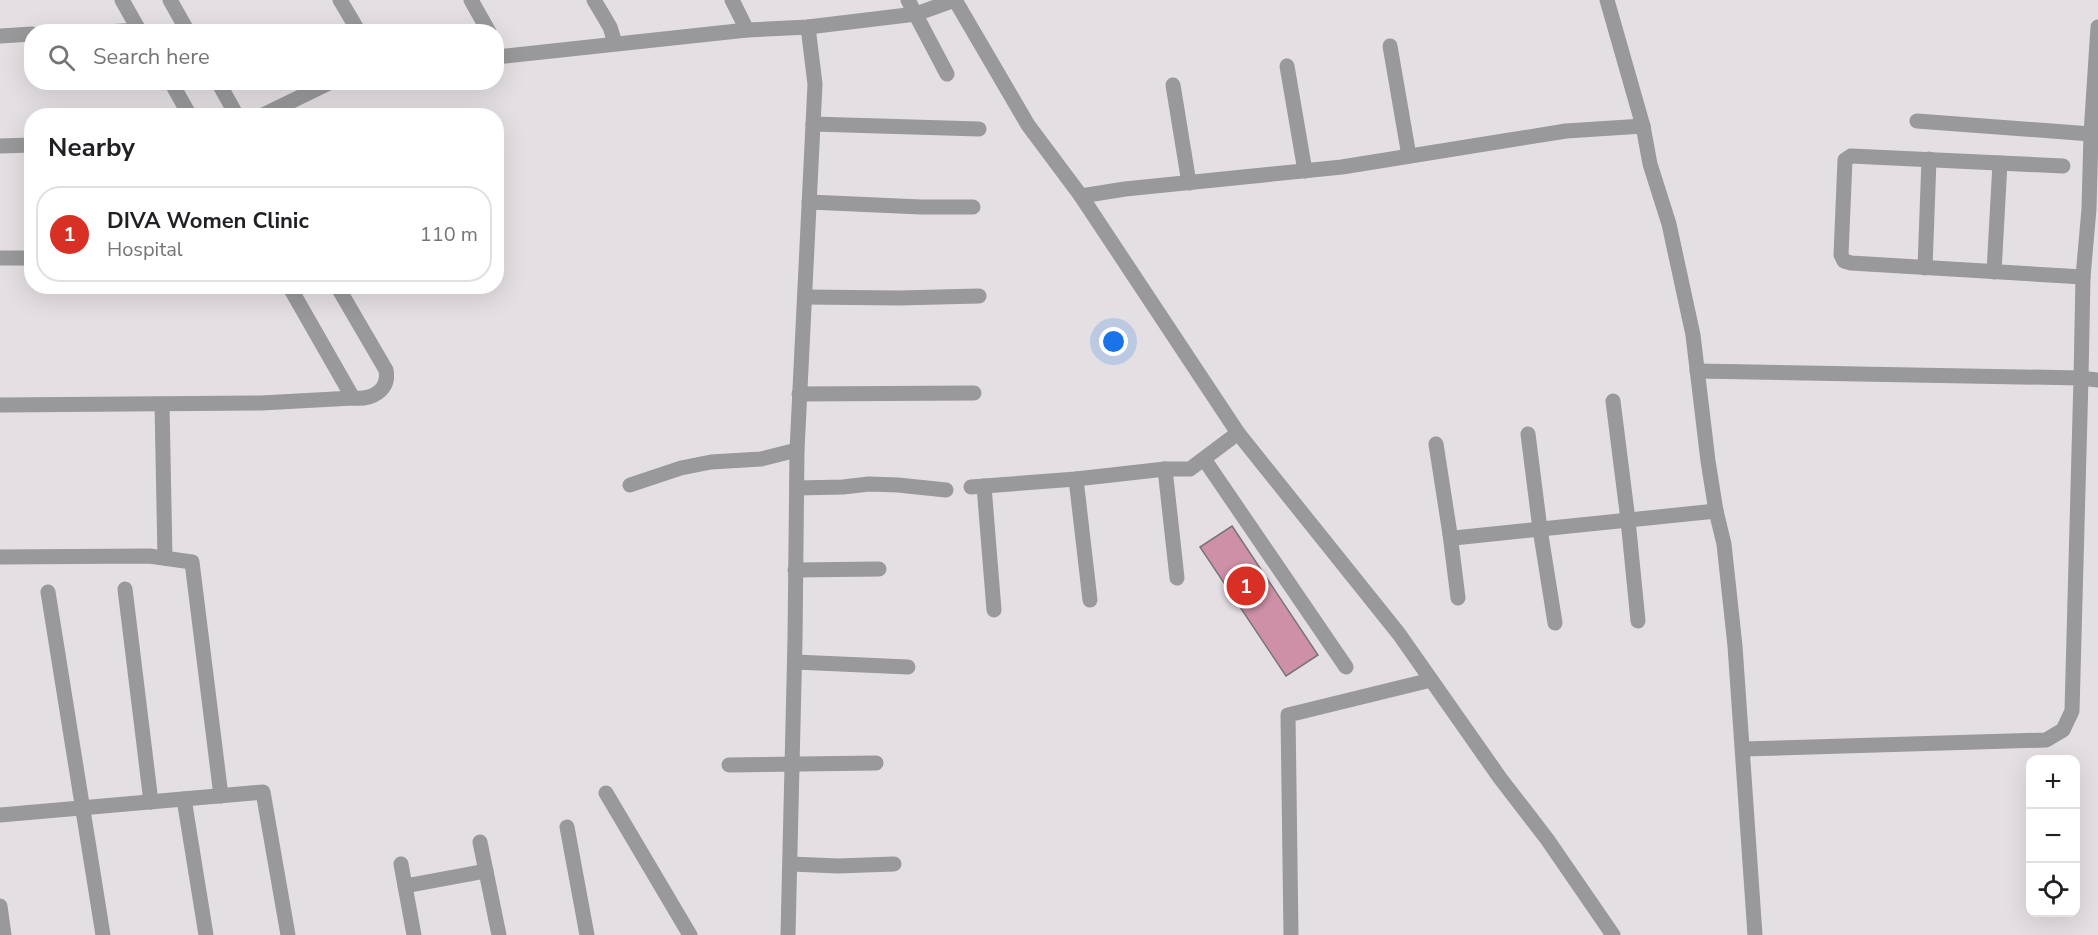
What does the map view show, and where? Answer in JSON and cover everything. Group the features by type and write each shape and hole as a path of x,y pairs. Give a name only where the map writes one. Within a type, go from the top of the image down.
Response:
{"street":[{"path":"122,0 136,24"},
{"path":"170,0 184,24"},
{"path":"340,0 354,24"},
{"path":"471,0 484,24"},
{"path":"594,0 610,27 615,43"},
{"path":"732,0 747,30"},
{"path":"908,0 947,74"},
{"path":"504,51 747,30 808,27 916,14 955,0 1028,125 1081,196 1238,434 1399,634 1500,778 1547,839 1613,935"},
{"path":"1607,0 1642,126 1650,164 1669,224 1693,335 1716,512 1724,544 1729,589 1743,749 1755,935"},
{"path":"788,935 795,662 797,450 806,297 814,84 808,27"},
{"path":"1743,749 2046,740 2063,730 2072,711 2083,277 2090,198 2091,134 2098,27"},
{"path":"0,36 24,34"},
{"path":"1390,46 1409,156"},
{"path":"1287,66 1305,171"},
{"path":"1173,85 1189,183"},
{"path":"175,90 186,108"},
{"path":"222,90 233,108"},
{"path":"277,108 315,90"},
{"path":"1917,121 2091,134"},
{"path":"813,124 979,129"},
{"path":"1081,196 1125,189 1342,168 1566,130 1642,126"},
{"path":"0,146 24,145"},
{"path":"2063,166 1855,155 1847,158 1841,255 1847,263 2083,277"},
{"path":"1925,268 1929,159"},
{"path":"1994,272 2000,163"},
{"path":"809,202 973,207"},
{"path":"0,258 24,258"},
{"path":"294,294 353,398"},
{"path":"0,405 261,403 363,399 377,394 384,387 387,377 384,366 342,294"},
{"path":"806,297 979,296"},
{"path":"1697,371 2098,380"},
{"path":"799,394 974,393"},
{"path":"1613,401 1629,520 1638,621"},
{"path":"162,404 165,558"},
{"path":"994,610 978,486 1076,479 1165,469 1190,469 1238,434"},
{"path":"1528,434 1555,623"},
{"path":"1436,444 1458,598"},
{"path":"630,485 681,468 711,462 761,459 797,450"},
{"path":"1204,459 1346,667"},
{"path":"1165,469 1177,578"},
{"path":"1076,479 1090,600"},
{"path":"797,488 898,485 946,490"},
{"path":"1450,534 1454,538 1716,512"},
{"path":"0,557 149,556 192,562 221,796"},
{"path":"795,570 879,569"},
{"path":"125,589 151,802"},
{"path":"48,592 103,935"},
{"path":"795,662 908,667"},
{"path":"1291,935 1288,715 1431,680"},
{"path":"729,765 876,764"},
{"path":"0,815 263,792 288,935"},
{"path":"606,793 690,935"},
{"path":"184,799 206,935"},
{"path":"567,827 587,935"},
{"path":"480,842 499,935"},
{"path":"401,864 414,935"},
{"path":"791,864 838,866 894,864"},
{"path":"405,886 486,871"},
{"path":"0,906 4,935"}],"building":[{"path":"1232,526 1318,655 1286,676 1200,547"}],"place":[{"name":"DIVA Women Clinic","path":"1246,586"}]}
